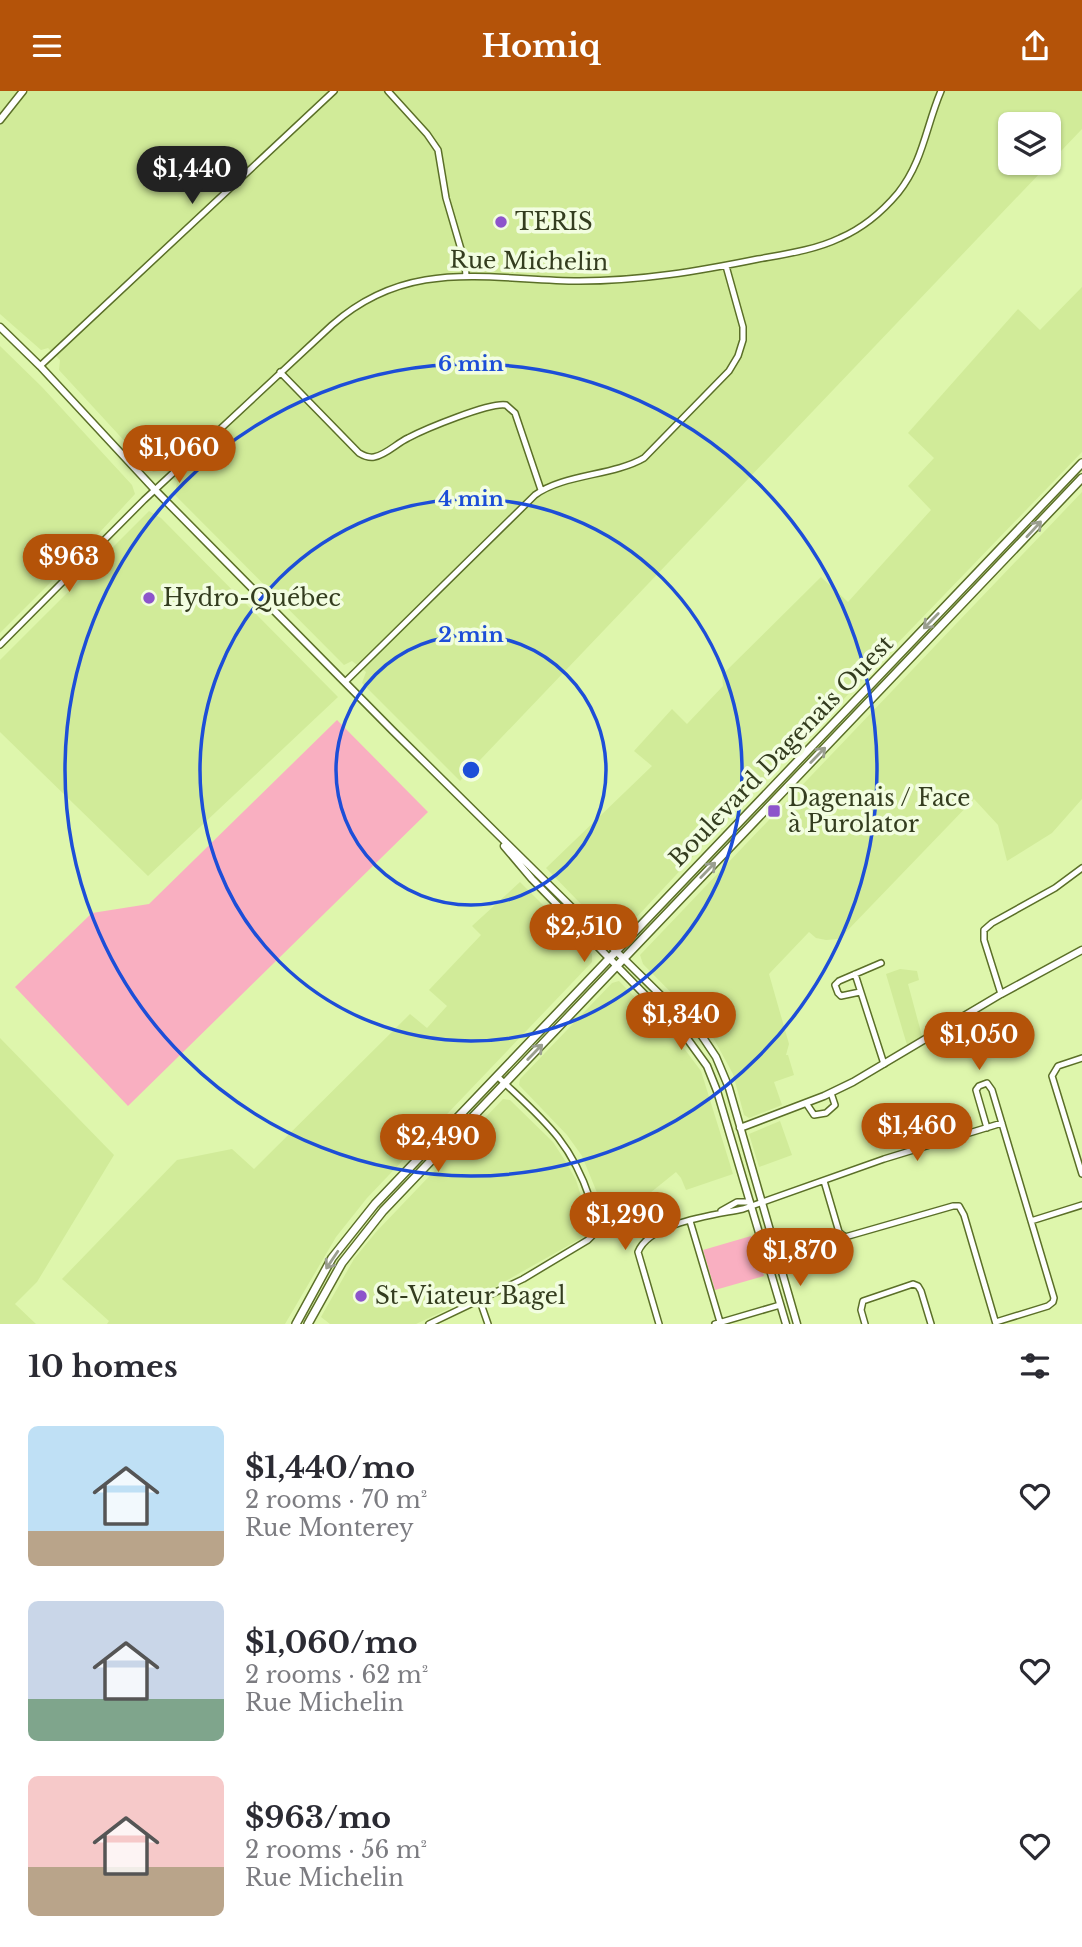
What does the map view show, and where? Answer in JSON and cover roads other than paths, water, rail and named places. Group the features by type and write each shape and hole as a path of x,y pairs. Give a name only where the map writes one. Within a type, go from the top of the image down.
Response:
{"main road":[{"name":"Boulevard Dagenais Ouest","path":"296,1324 324,1271 360,1222 1082,463"},
{"name":"Boulevard Dagenais Ouest","path":"308,1324 328,1285 363,1234 1082,478"}],"street":[{"path":"0,120 23,91"},
{"path":"40,366 334,91"},
{"path":"388,91 428,134 439,153 445,194 465,263 466,276"},
{"name":"Rue Michelin","path":"0,645 155,490 280,372 342,316 371,298 416,281 466,276 607,280 726,265 824,245 851,233 874,217 898,193 922,151 941,91"},
{"path":"345,682 541,490 629,465 644,458 729,371 740,352 743,331 726,265"},
{"path":"0,327 40,366 155,490 487,825 625,958 706,1041 723,1073 797,1324"},
{"path":"280,372 367,457 379,456 431,427 495,405 506,405 516,415 541,490"},
{"path":"487,825 532,879 686,1037 707,1066 717,1091 786,1324"},
{"path":"1002,994 985,943 984,930 1060,885 1082,868"},
{"path":"740,1128 831,1093 1082,950"},
{"path":"860,992 840,996 837,982 881,963"},
{"path":"855,974 884,1064"},
{"path":"1082,1058 1058,1066 1052,1076 1082,1174"},
{"path":"429,1324 530,1275 583,1243 595,1234 598,1228 583,1178 567,1146 497,1076"},
{"path":"824,1181 843,1237 959,1206 996,1323 1045,1307 1053,1302 1054,1296 991,1087 985,1083 976,1090 987,1128"},
{"path":"806,1103 815,1116 826,1114 835,1105 831,1093"},
{"path":"659,1324 639,1249 663,1229 718,1212 737,1202 761,1202 890,1157 1002,1123"},
{"path":"1031,1221 1082,1205"},
{"path":"690,1221 718,1323 780,1305"},
{"path":"865,1324 861,1307 865,1300 913,1284 920,1289 931,1324"},
{"path":"480,1301 488,1324"}],"place":[{"name":"TERIS","path":"501,222"},
{"name":"Hydro-Québec","path":"149,598"},
{"name":"Dagenais / Face à Purolator","path":"774,811"},
{"name":"St-Viateur Bagel","path":"361,1296"}]}
